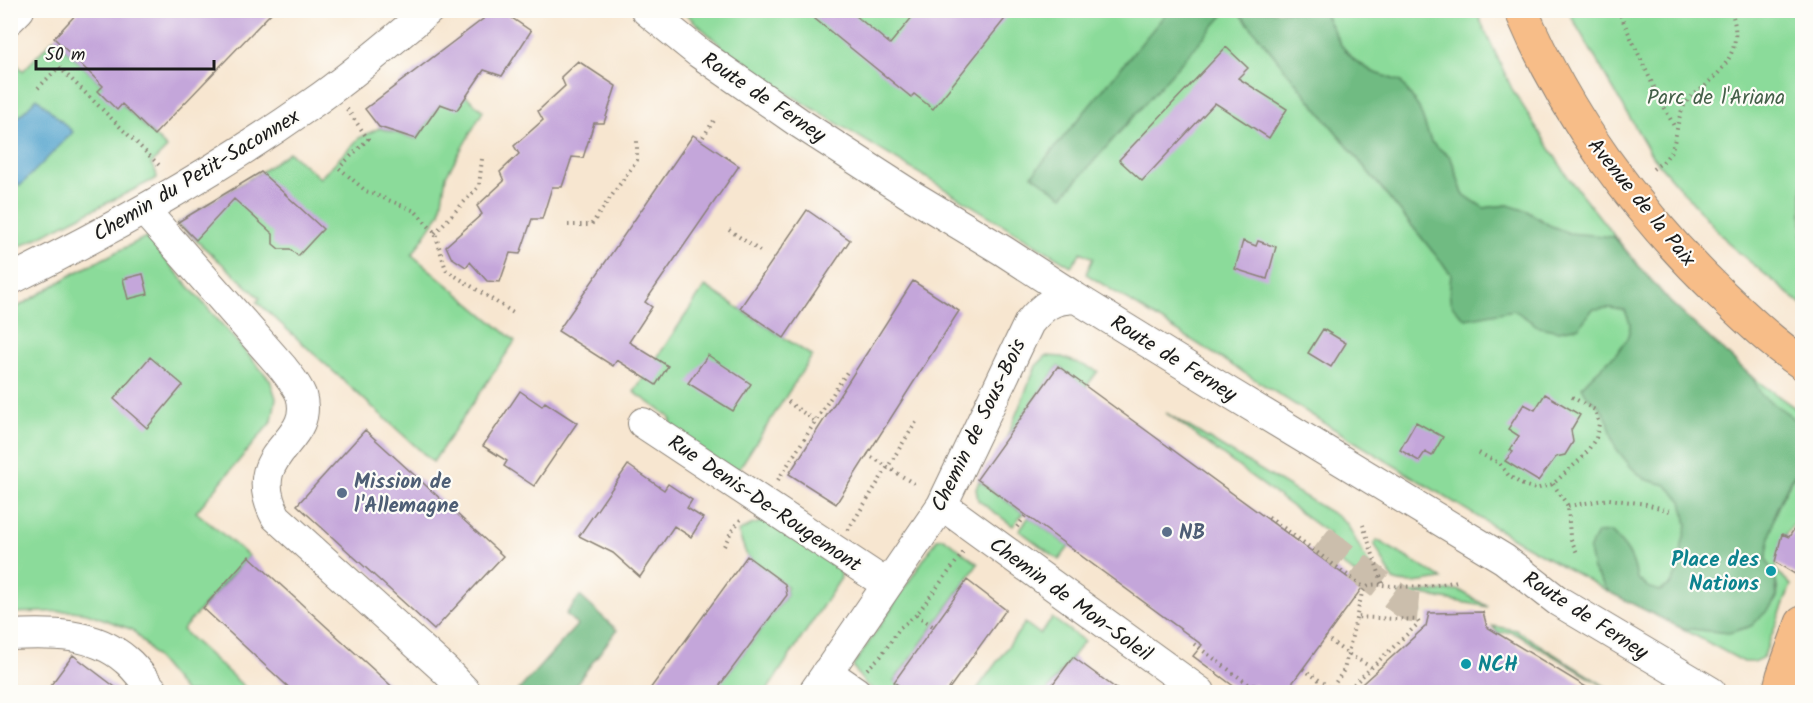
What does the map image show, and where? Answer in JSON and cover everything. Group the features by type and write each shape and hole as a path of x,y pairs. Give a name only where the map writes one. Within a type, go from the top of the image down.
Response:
{"main road":[{"name":"Avenue de la Paix","path":"1521,10 1536,45 1567,101 1600,154 1629,192 1668,240 1700,274 1744,316 1803,363"},
{"path":"1779,693 1803,623"}],"street":[{"path":"10,19 19,10"},
{"name":"Chemin du Petit-Saconnex","path":"10,280 144,210 232,158 315,102 429,10"},
{"name":"Route de Ferney","path":"646,10 699,53 798,122 1076,298 1504,559 1558,601 1711,693"},
{"path":"144,210 283,368 300,395 303,409 301,421 294,434 274,458 265,484 268,502 276,517 445,670 466,693"},
{"name":"Chemin de Sous-Bois","path":"820,682 942,505 1029,323 1041,308 1060,299 1076,298"},
{"name":"Rue Denis-De-Rougemont","path":"643,423 886,584"},
{"name":"Chemin de Mon-Soleil","path":"942,505 1200,693"},
{"path":"10,635 64,635 85,638 109,648 127,660 154,693"},
{"path":"820,682 859,683"}],"path":[{"path":"1618,10 1676,129"},
{"path":"1653,169 1667,158 1674,146 1680,114 1687,100 1722,69 1735,46 1737,33 1731,10"},
{"path":"38,88 59,67 170,175"},
{"path":"343,104 368,139 339,168 366,191 415,211 435,233 446,270 515,314"},
{"path":"703,137 715,119"},
{"path":"568,225 591,225 637,160 637,141"},
{"path":"435,233 479,186 482,159"},
{"path":"729,230 763,253"},
{"path":"764,502 847,372"},
{"path":"1479,453 1499,464 1509,476 1523,485 1536,489 1553,484 1584,456 1596,438 1599,424 1595,410 1572,398"},
{"path":"788,402 815,421"},
{"path":"846,532 918,419"},
{"path":"867,454 916,485"},
{"path":"1553,484 1568,507 1570,537 1577,554"},
{"path":"1568,507 1609,499 1629,501 1670,511"},
{"path":"1013,532 1026,515"},
{"path":"1269,517 1365,588"},
{"path":"1363,525 1383,585"},
{"path":"859,683 900,628 916,615 967,548"},
{"path":"1303,669 1331,691 1344,670 1362,593 1371,584 1409,587 1442,585 1457,581"},
{"path":"916,615 934,627"},
{"path":"1356,617 1417,620 1418,624 1353,685 1356,688"},
{"path":"1407,634 1412,639"},
{"path":"1325,637 1371,667"},
{"path":"1194,644 1259,693"}],"green space":[{"path":"683,11 1238,11 1451,274 1508,205 1484,208 1463,194 1451,158 1431,142 1419,108 1401,82 1373,72 1354,60 1341,45 1323,11 1476,11 1512,89 1568,177 1632,258 1670,302 1709,338 1753,378 1802,413 1802,427 1787,413 1713,631 1736,631 1748,626 1776,599 1778,591 1767,562 1767,548 1777,509 1785,491 1802,465 1802,520 1796,521 1784,538 1779,549 1776,570 1791,585 1763,658 1754,662 1744,662 1609,592 1514,539 1086,274 1093,258 1081,252 1071,266 743,66"},
{"path":"1168,11 1227,11 1063,196 1032,175"},
{"path":"1238,11 1323,11 1341,45 1354,60 1373,72 1401,82 1419,108 1431,142 1451,158 1463,194 1484,208 1508,205 1527,211 1549,225 1569,233 1614,237 1670,302 1753,378 1762,396 1787,413 1802,427 1802,465 1789,483 1775,512 1766,558 1775,576 1777,597 1769,609 1751,626 1729,633 1681,628 1609,592 1593,570 1589,550 1597,533 1611,532 1628,553 1634,564 1637,578 1648,587 1660,591 1671,584 1680,566 1687,525 1682,501 1666,485 1644,479 1631,467 1615,447 1608,421 1600,407 1587,396 1582,387 1625,342 1630,324 1625,310 1593,309 1579,327 1559,331 1539,327 1514,310 1466,319 1451,304 1451,274"},
{"name":"Parc de l'Ariana","path":"1568,11 1802,11 1802,305 1731,246 1652,156"},
{"path":"54,38 167,148 151,164 157,178 11,249 10,69 16,63 23,71"},
{"path":"466,96 483,111 446,176 440,213 412,255 515,341 433,462 257,302 260,298 177,223 261,172 289,152 320,178 359,138 379,128 416,139 440,104"},
{"path":"146,237 270,380 276,398 272,421 196,512 249,556 182,630 250,692 185,692 133,630 87,613 72,611 11,613 10,538 14,533 11,528 11,311 73,274"},
{"path":"705,286 812,356 735,475 674,434 670,417 634,392"},
{"path":"1046,356 1062,357 1098,371 1086,387 1058,366 1006,439 1036,366"},
{"path":"1166,413 1342,519 1347,524 1370,571 1359,577 1320,547 1329,534"},
{"path":"979,481 1023,513 1013,526 978,500 976,489"},
{"path":"1029,517 1069,547 1059,560 1019,530"},
{"path":"768,520 839,566 841,578 766,692 714,692 787,595 788,587 747,556 738,532"},
{"path":"944,538 978,564 894,681 909,692 875,690 864,683 853,666 937,539"},
{"path":"1377,540 1442,579 1410,583 1393,580 1374,543"},
{"path":"1459,590 1488,607 1417,594 1421,613 1406,605 1400,594"},
{"path":"580,596 617,630 570,692 517,692 577,625 566,614"},
{"path":"1052,618 1084,641 1046,692 975,692 1025,623 1040,634"},
{"path":"1492,626 1516,630 1614,692 1518,635 1511,632 1498,633"}],"water":[{"path":"37,98 73,132 20,186 11,177 11,125"}],"building":[{"path":"80,10 274,10 154,135 122,104 117,110 98,91 103,86 54,38"},
{"path":"495,10 500,10 531,31 502,76 484,70 457,110 440,104 416,139 379,127 365,109"},
{"path":"804,10 849,10 890,44 918,10 1012,10 933,109 914,94 911,97"},
{"path":"1226,47 1248,68 1238,78 1287,109 1269,138 1215,103 1142,181 1119,160"},
{"path":"578,61 616,86 604,123 594,123 583,158 572,157 562,187 552,187 542,219 532,219 520,254 510,253 500,282 487,281 470,262 466,267 451,257 446,246 482,214 477,206 504,181 500,172 519,154 514,146 543,120 538,111 565,86 561,77"},
{"path":"693,135 739,166 645,302 652,307 629,342 668,366 656,385 617,360 613,366 558,331"},
{"path":"261,172 323,229 298,256 290,249 279,249 273,244 273,234 234,199 196,240 178,222"},
{"path":"807,210 850,240 784,338 740,308"},
{"path":"1243,241 1256,246 1258,241 1276,247 1267,279 1235,269"},
{"path":"143,274 148,294 128,299 123,279"},
{"path":"913,281 959,311 836,504 789,474"},
{"path":"1323,329 1346,343 1331,367 1308,353"},
{"path":"708,355 751,384 733,411 688,383"},
{"path":"150,357 183,385 147,428 114,399"},
{"name":"NB","path":"1058,366 1362,588 1285,693 1267,693 1254,683 1248,693 1243,693 1193,656 1202,645 977,479"},
{"path":"520,391 542,406 545,402 577,423 534,486 504,466 507,461 483,446"},
{"path":"1545,394 1580,415 1571,430 1573,442 1565,455 1556,457 1538,481 1505,461 1513,452 1510,450 1519,436 1508,429 1524,404 1535,410"},
{"path":"1416,422 1443,437 1432,456 1425,452 1419,461 1400,450"},
{"path":"365,430 503,556 434,630 297,505"},
{"path":"628,465 664,490 668,484 692,500 687,508 703,518 691,537 674,526 640,577 613,553 579,536"},
{"path":"1803,515 1803,579 1775,562 1782,534 1789,537"},
{"path":"249,556 399,693 295,693 203,608"},
{"path":"747,556 785,584 787,595 714,693 647,693"},
{"path":"967,580 1006,610 946,693 909,693 894,682"},
{"name":"NCH","path":"1483,612 1487,627 1596,693 1352,693 1426,626 1429,613"},
{"path":"73,655 123,693 45,693"},
{"path":"1073,657 1122,693 1046,693"}],"tunnel":[{"path":"1321,539 1405,604 1423,608"}],"place":[{"name":"Mission de l'Allemagne","path":"342,493"},
{"name":"NB","path":"1167,532"},
{"name":"Place des Nations","path":"1771,571"},
{"name":"NCH","path":"1466,664"}]}
